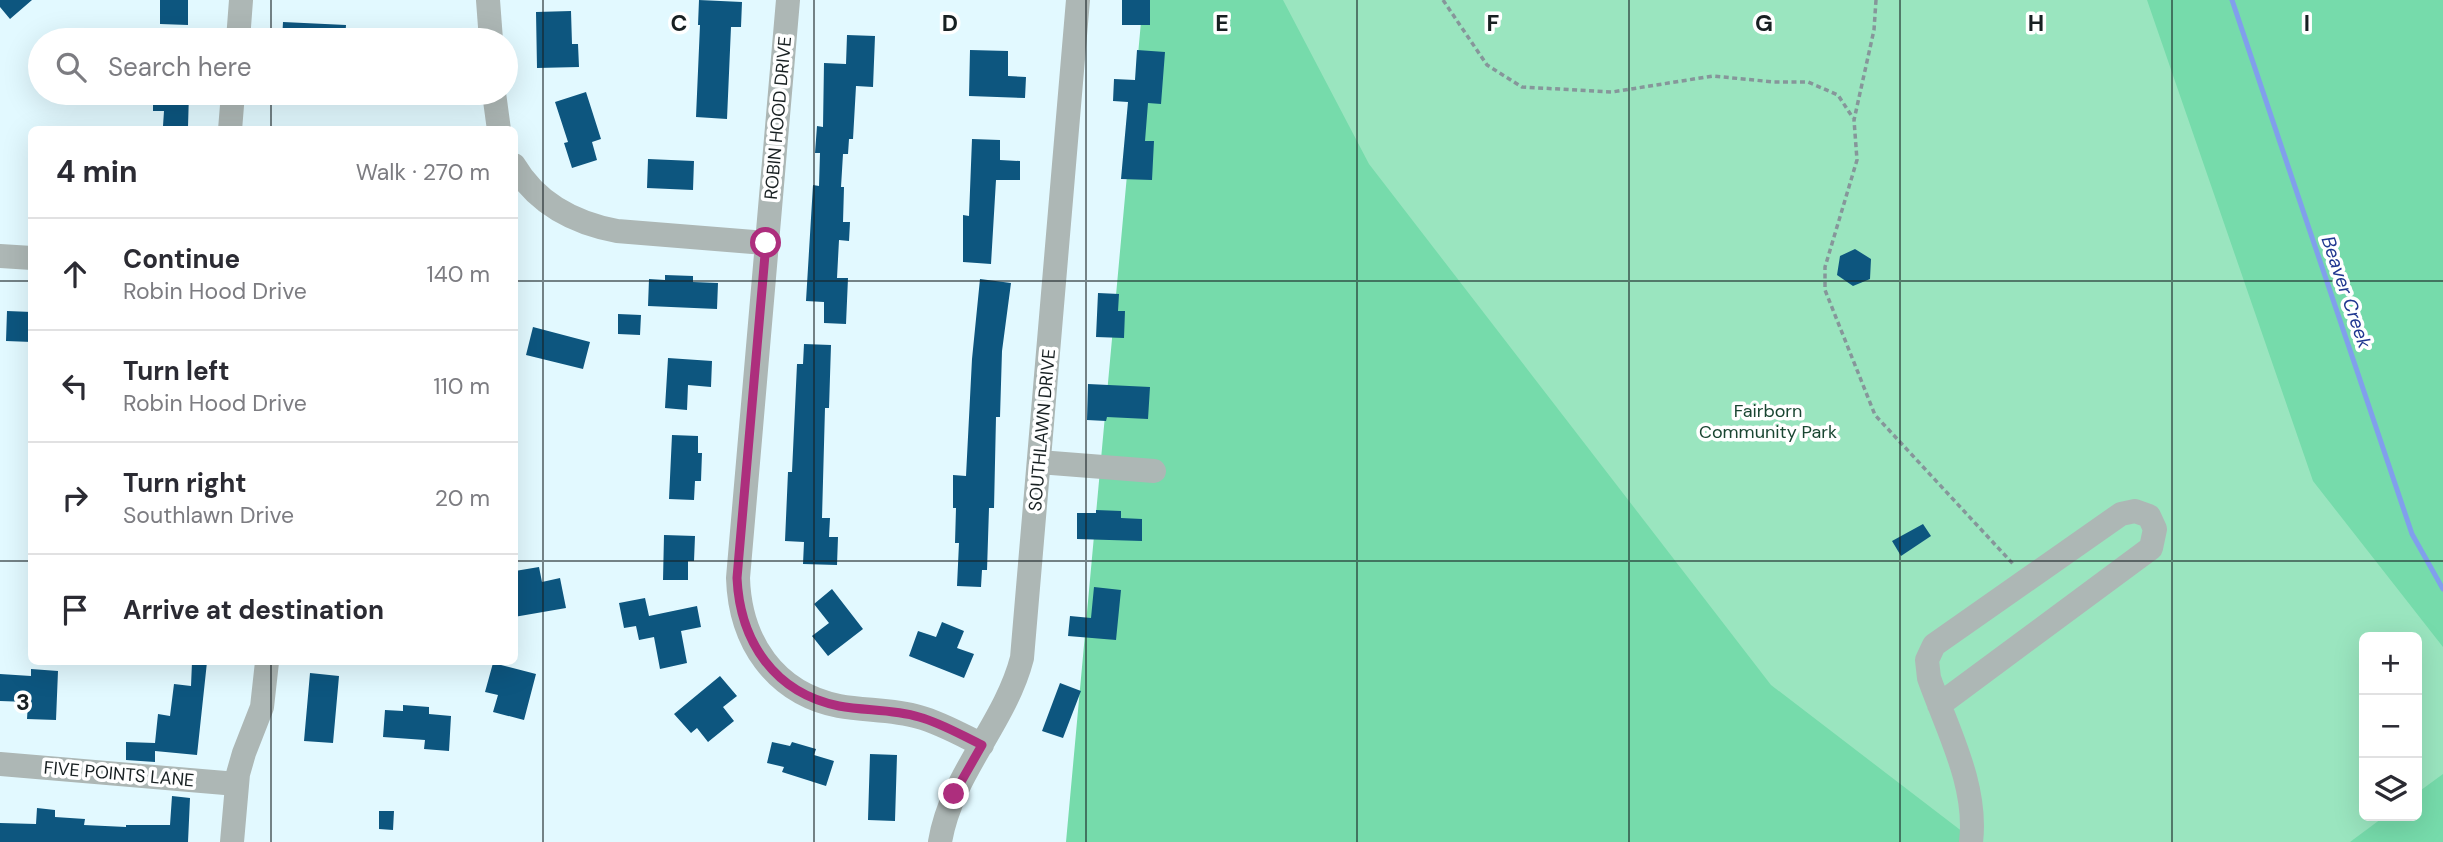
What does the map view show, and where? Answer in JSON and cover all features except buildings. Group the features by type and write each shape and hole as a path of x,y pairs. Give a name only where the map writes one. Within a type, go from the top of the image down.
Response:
{"street":[{"path":"239,28 242,0"},
{"path":"488,0 490,28"},
{"name":"ROBIN HOOD DRIVE","path":"788,0 737,578 738,595 749,635 758,653 773,671 790,685 810,697 841,706 889,710 917,716 936,722 982,745"},
{"name":"SOUTHLAWN DRIVE","path":"940,842 954,794 1010,695 1022,658 1078,0"},
{"path":"230,126 232,105"},
{"path":"496,105 498,126"},
{"path":"518,170 533,189 551,205 594,227 766,243"},
{"path":"0,256 28,258"},
{"path":"1039,462 1154,471"},
{"path":"1939,705 2151,548 2155,529 2149,516 2135,511 2121,514 1934,645 1927,660 1929,678 1971,802 1971,842"},
{"path":"232,842 237,784 244,752 262,707 267,665"},
{"name":"FIVE POINTS LANE","path":"0,764 237,784"}],"path":[{"path":"1443,0 1487,65 1522,86 1612,92 1713,76 1774,82 1808,82 1838,95 1854,120"},
{"path":"1876,0 1874,30 1854,120 1857,160 1825,267 1825,290 1875,415 1996,543 2027,580"}],"green space":[{"path":"1143,0 1283,0 1369,164 1771,685 1976,842 1066,842"},
{"name":"Fairborn Community Park","path":"1206,0 2443,0 2443,842 1093,842"},
{"path":"2147,0 2443,0 2443,647 2313,481"},
{"path":"2443,774 2443,842 2350,842 2378,821 2422,821 2422,789"}],"waterway":[{"name":"Beaver Creek","path":"2232,0 2412,534 2443,589"}],"route":[{"path":"766,243 737,578 744,622 758,653 773,671 810,697 841,706 889,710 917,716 936,722 982,745 954,794"}]}
